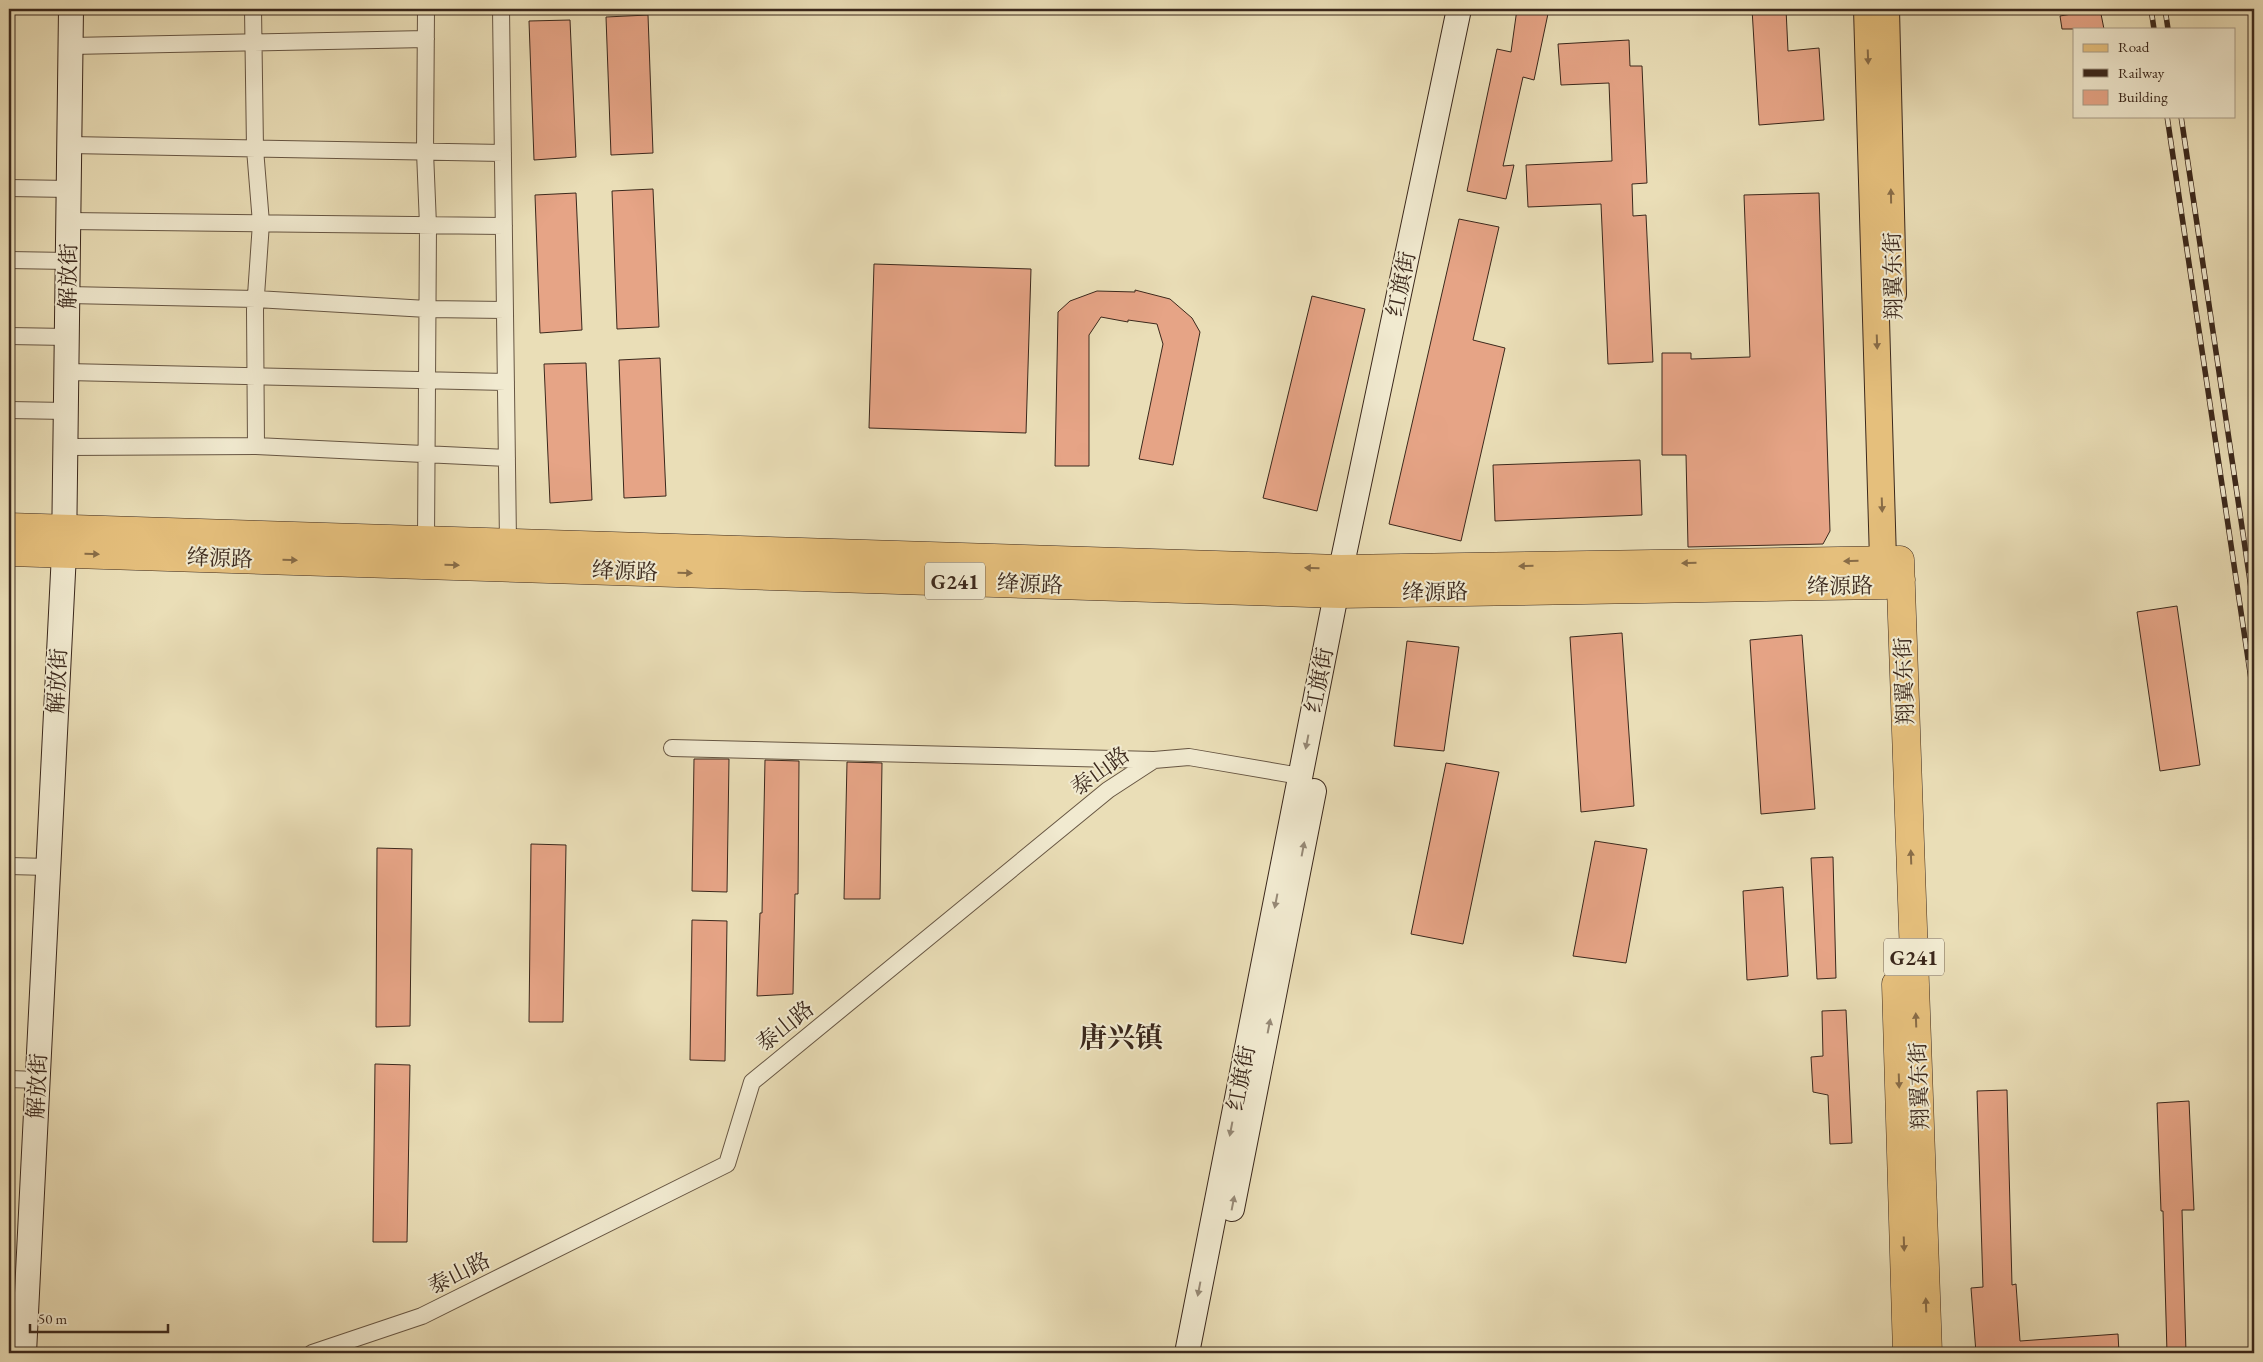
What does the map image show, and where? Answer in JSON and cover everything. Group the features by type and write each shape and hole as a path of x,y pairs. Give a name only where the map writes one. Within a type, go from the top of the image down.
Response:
{"highway":[{"name":"绛源路","path":"9,527 57,541 1346,581 1892,571"},
{"name":"绛源路","path":"9,552 57,541 426,540 508,542 1346,581"},
{"name":"翔翼东街","path":"1892,571 1907,1353"},
{"name":"翔翼东街","path":"1892,571 1928,1353"}],"main road":[{"path":"57,541 63,189 59,9"},
{"name":"解放街","path":"24,1353 24,1080 42,867 57,541 66,447 59,411 67,372 61,337 68,295 62,261 68,221 63,189 70,145 71,9"},
{"name":"红旗街","path":"1203,1353 1282,960 1346,581 1459,9"},
{"name":"红旗街","path":"1186,1353 1300,776 1346,581 1474,9"},
{"name":"翔翼东街","path":"1867,9 1892,571"},
{"name":"翔翼东街","path":"1886,9 1892,571"},
{"path":"12,1353 24,1080"}],"street":[{"path":"253,9 255,149 261,223 256,299 256,446"},
{"path":"426,9 425,152 428,225 426,540"},
{"path":"501,9 508,542"},
{"path":"71,46 426,39"},
{"path":"70,145 503,153"},
{"path":"9,188 63,189"},
{"path":"68,221 504,226"},
{"path":"9,260 62,261"},
{"path":"68,295 256,299 505,310"},
{"path":"9,336 61,337"},
{"path":"67,372 506,382"},
{"path":"9,410 59,411"},
{"path":"66,447 256,446 507,458"},
{"path":"672,748 1154,760"},
{"name":"泰山路","path":"312,1353 422,1316 727,1164 752,1082 1108,790 1154,760 1189,757 1300,776"},
{"path":"9,866 42,867"}],"building":[{"path":"1517,9 1549,9 1534,80 1523,77 1503,166 1514,165 1506,199 1467,191 1497,49 1511,52"},
{"path":"1752,9 1786,9 1788,51 1819,48 1824,120 1759,125"},
{"path":"2100,9 2104,28 2062,29 2060,16"},
{"path":"648,15 653,153 611,155 606,17"},
{"path":"570,20 576,157 534,160 529,21"},
{"path":"1629,40 1630,66 1642,66 1647,183 1632,184 1633,216 1646,215 1653,362 1608,364 1601,204 1528,207 1526,165 1612,161 1609,83 1561,85 1558,44"},
{"path":"653,189 659,327 617,329 612,191"},
{"path":"576,193 582,330 540,333 535,195"},
{"path":"1819,193 1830,531 1823,544 1688,547 1686,455 1662,455 1662,353 1691,353 1691,359 1750,357 1744,195"},
{"path":"1459,219 1499,227 1473,340 1505,348 1461,541 1389,524"},
{"path":"874,264 1031,269 1026,433 869,428"},
{"path":"1135,290 1170,299 1192,318 1200,332 1173,465 1139,459 1163,344 1157,324 1128,320 1128,322 1101,317 1089,335 1089,466 1055,466 1058,312 1070,301 1097,291 1135,292"},
{"path":"1312,296 1365,309 1317,511 1263,498"},
{"path":"660,358 666,496 624,498 619,360"},
{"path":"586,363 592,500 550,503 544,364"},
{"path":"1640,460 1642,515 1495,521 1493,465"},
{"path":"2177,606 2200,765 2160,771 2137,612"},
{"path":"1622,633 1634,806 1581,812 1570,637"},
{"path":"1802,635 1815,809 1761,814 1750,640"},
{"path":"1407,641 1459,647 1444,751 1394,746"},
{"path":"694,759 729,759 727,892 692,891"},
{"path":"765,760 799,761 798,894 795,894 793,994 757,996 760,913 762,913"},
{"path":"847,762 882,763 880,899 844,899"},
{"path":"1446,763 1499,772 1463,944 1411,934"},
{"path":"1595,841 1647,849 1626,963 1573,956"},
{"path":"531,844 566,845 563,1022 529,1022"},
{"path":"377,848 412,849 410,1026 376,1027"},
{"path":"1833,857 1836,978 1817,979 1811,858"},
{"path":"1783,887 1788,976 1747,980 1743,891"},
{"path":"692,920 727,921 725,1061 690,1060"},
{"path":"1846,1010 1852,1143 1830,1144 1828,1095 1813,1092 1811,1057 1823,1056 1822,1011"},
{"path":"375,1064 410,1065 407,1242 373,1242"},
{"path":"2007,1090 2012,1285 2016,1284 2020,1341 2118,1334 2119,1353 1976,1353 1971,1288 1983,1287 1977,1091"},
{"path":"2189,1101 2194,1210 2182,1210 2186,1353 2167,1353 2163,1211 2161,1211 2157,1103"}],"railway":[{"path":"2151,9 2154,28"},
{"path":"2165,9 2168,28"},
{"path":"2167,118 2254,699"},
{"path":"2181,118 2254,608"}],"district":[{"name":"唐兴镇","path":"1121,1037"}]}
